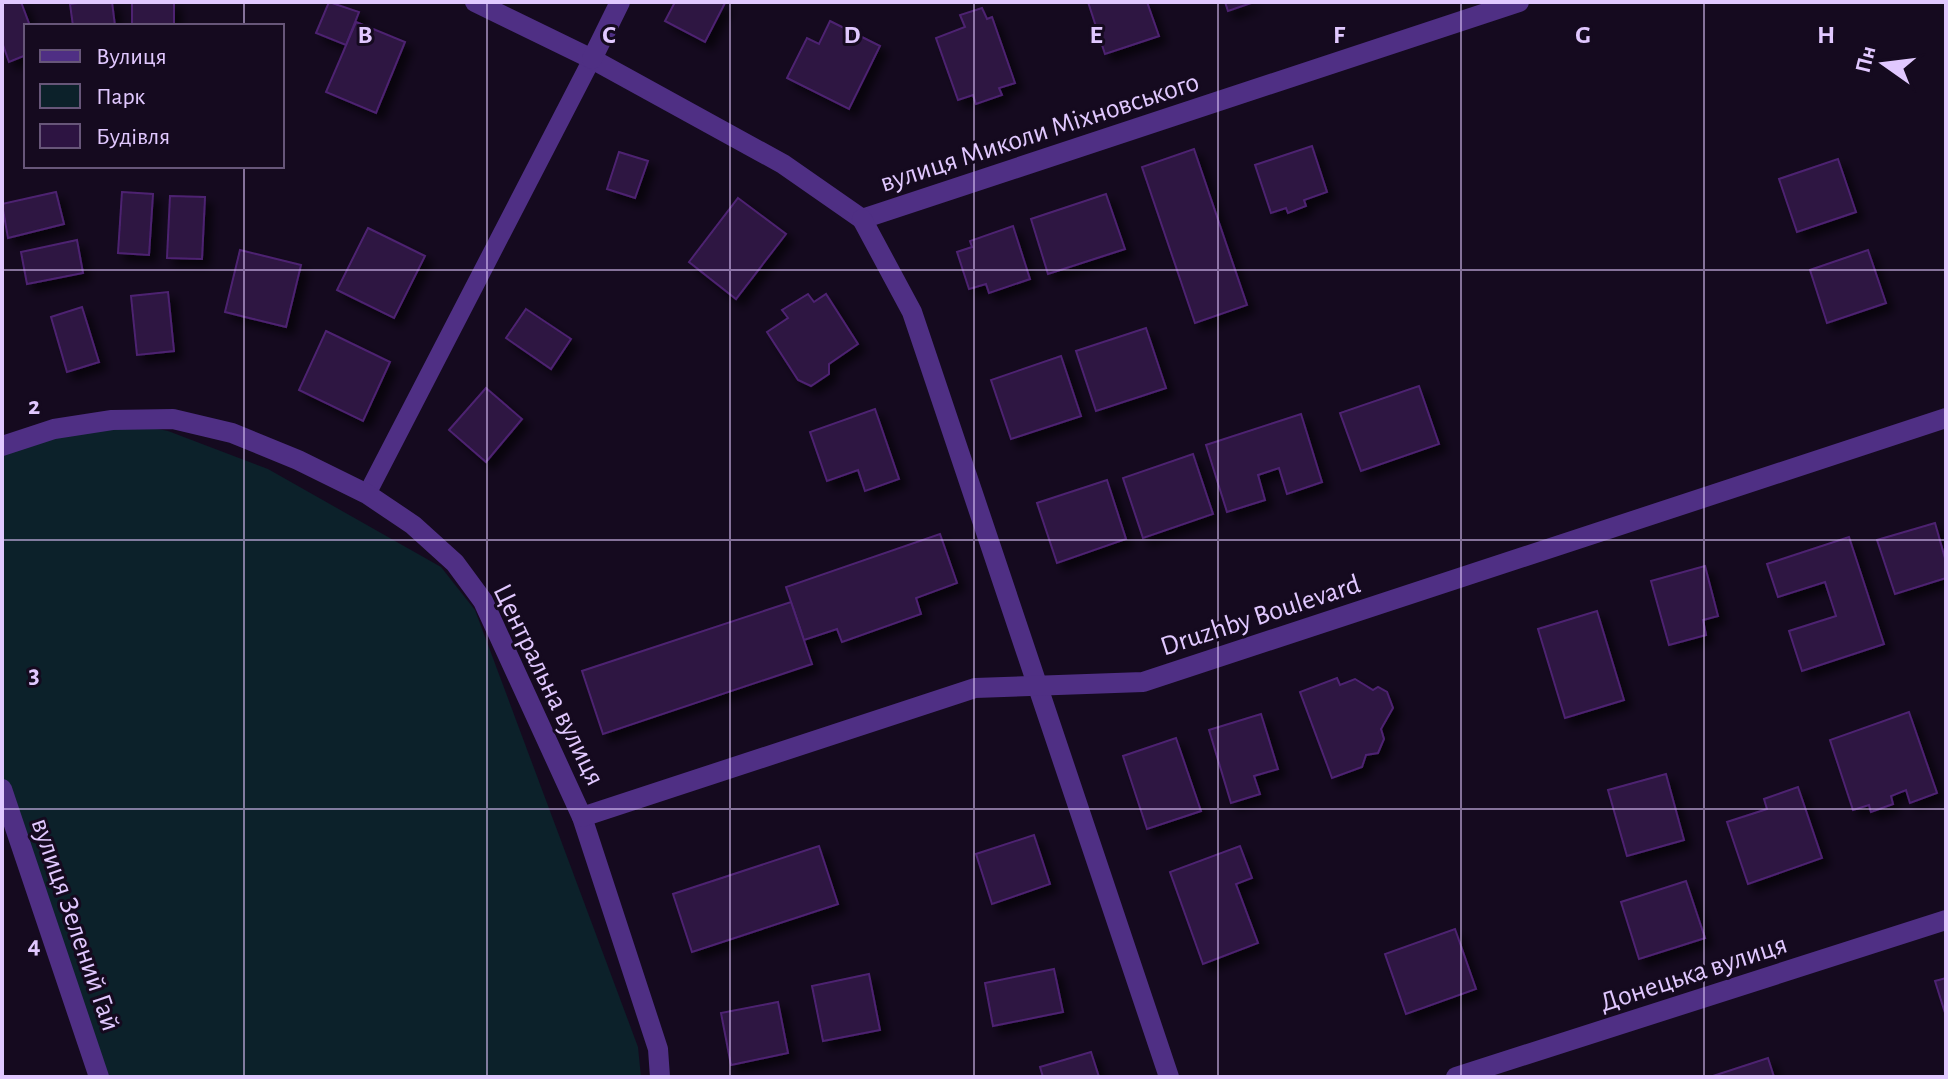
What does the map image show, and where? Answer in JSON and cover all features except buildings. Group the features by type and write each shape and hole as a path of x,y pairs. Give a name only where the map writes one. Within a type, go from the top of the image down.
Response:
{"street":[{"name":"вулиця Миколи Міхновського","path":"475,2 592,59 783,164 862,219 1519,2"},
{"path":"592,59 620,2"},
{"path":"862,219 912,312 1169,1077"},
{"name":"Druzhby Boulevard","path":"582,817 975,688 1143,682 1946,418"},
{"name":"Центральна вулиця","path":"2,446 54,429 112,420 173,419 232,433 298,460 367,494 413,525 455,563 483,601 582,817 658,1049 660,1077"},
{"name":"вулиця Зелений Гай","path":"2,789 99,1077"},
{"name":"Донецька вулиця","path":"1456,1077 1946,920"}],"lane":[{"path":"367,494 592,59"}],"green space":[{"path":"112,420 168,431 268,469 441,567 475,610 638,1047 641,1077 100,1077 2,787 2,446"}]}
